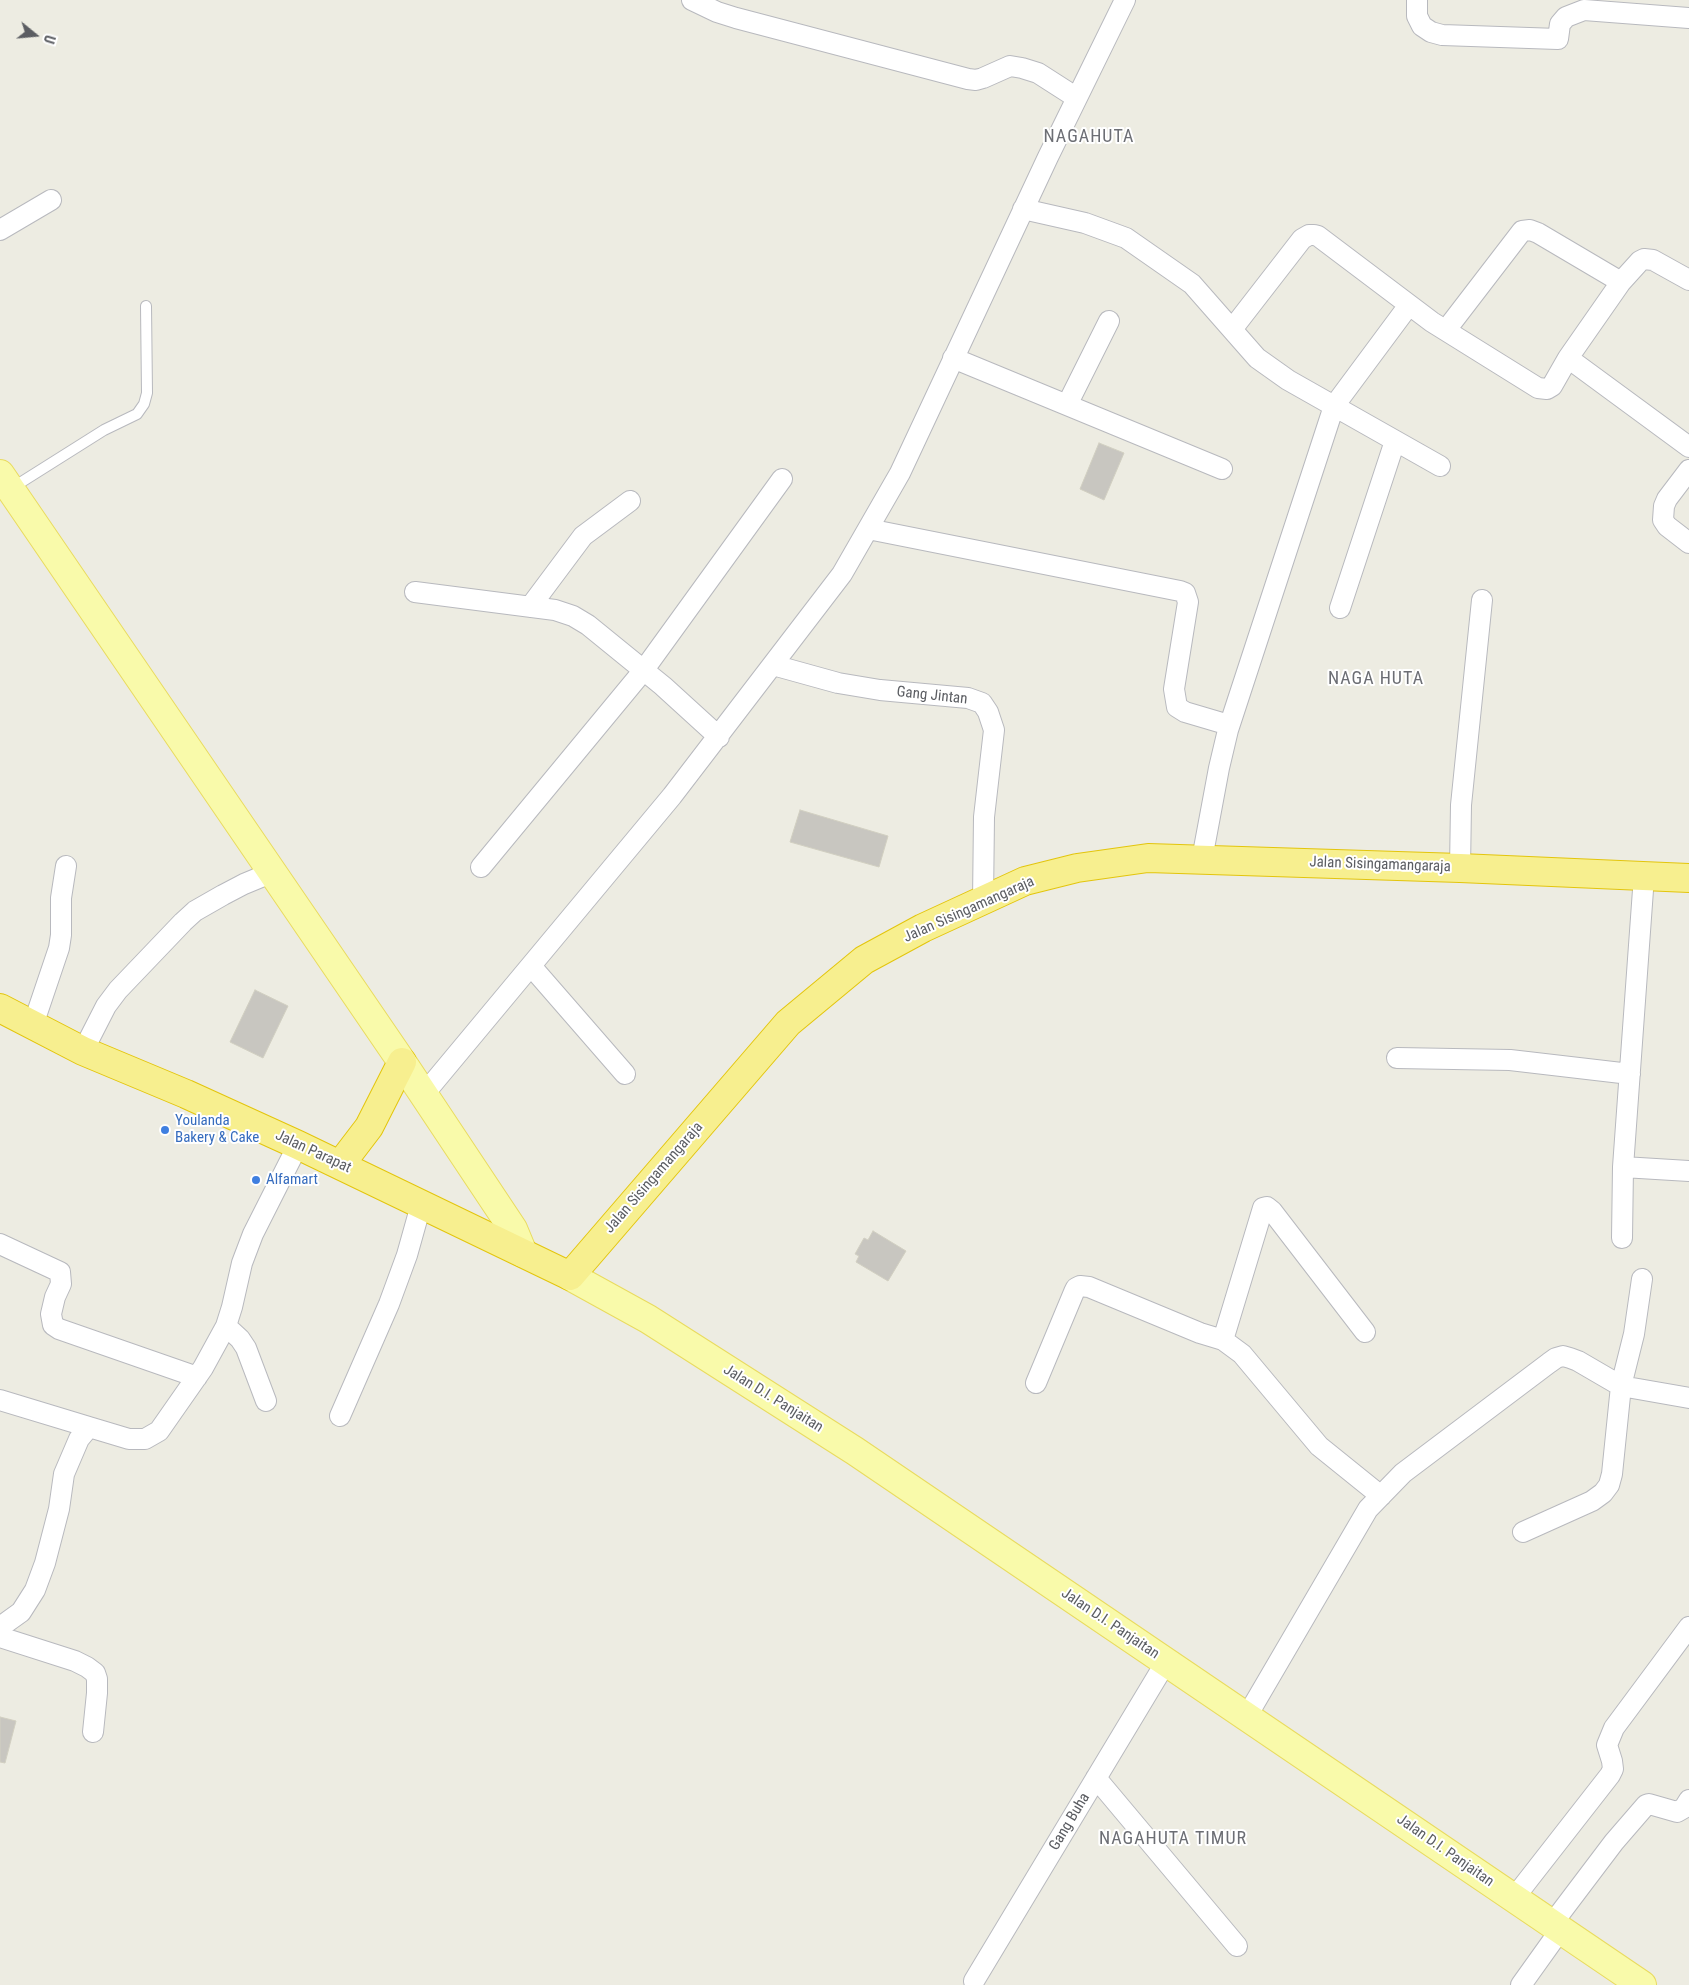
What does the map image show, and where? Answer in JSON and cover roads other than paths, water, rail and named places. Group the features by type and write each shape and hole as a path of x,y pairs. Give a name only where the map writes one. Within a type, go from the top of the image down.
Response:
{"highway":[{"name":"Jalan Sisingamangaraja","path":"570,1276 788,1023 864,960 923,928 1025,881 1077,868 1148,858 1460,868 1689,878"},
{"name":"Jalan Parapat","path":"0,1008 83,1051 186,1094 298,1145 570,1276"},
{"path":"340,1165 369,1127 402,1062"}],"main road":[{"path":"5,482 424,1094 513,1229 524,1253"},
{"name":"Jalan D.I. Panjaitan","path":"570,1276 648,1319 854,1450 1642,1985"}],"street":[{"path":"692,0 717,12 736,18 968,79 976,80 983,78 1010,66 1022,68 1038,73 1077,98"},
{"path":"424,1094 666,804 842,574 900,473 1023,209 1125,0"},
{"path":"1417,0 1417,16 1422,26 1431,32 1442,35 1558,39 1560,24 1566,16 1584,10 1689,18"},
{"path":"0,230 51,200"},
{"path":"1023,209 1085,223 1126,238 1192,284 1233,328 1257,358 1288,380 1440,466"},
{"path":"1446,330 1522,231 1530,230 1538,233 1621,282"},
{"path":"1233,328 1302,239 1309,235 1318,236 1432,322 1538,388 1547,389 1552,386 1568,358 1621,282 1640,261 1648,259 1689,280"},
{"path":"1202,859 1229,725 1334,406 1408,305"},
{"path":"1066,405 1108,322"},
{"path":"953,358 1222,469"},
{"path":"1568,358 1689,446"},
{"path":"1340,608 1395,441"},
{"path":"1689,470 1667,499 1662,520 1689,543"},
{"path":"481,867 643,671 782,479"},
{"path":"530,607 583,536 630,502"},
{"path":"868,529 1170,589 1185,594 1188,602 1174,689 1177,707 1185,712 1229,725"},
{"path":"415,592 555,610 573,616 588,625 663,686 718,737"},
{"path":"1460,868 1460,805 1482,600"},
{"name":"Gang Jintan","path":"773,664 838,683 880,690 968,698 982,703 988,712 994,730 984,817 983,901"},
{"path":"34,1025 59,948 61,898 66,866"},
{"path":"83,1051 106,1006 118,990 183,922 195,911 223,895 273,872"},
{"path":"1622,1238 1623,1167 1644,876"},
{"path":"531,966 625,1074"},
{"path":"1397,1058 1510,1060 1630,1074"},
{"path":"0,1400 129,1439 146,1439 159,1431 197,1376 226,1326 242,1263 253,1234 298,1145"},
{"path":"1623,1167 1689,1171"},
{"path":"340,1416 389,1304 407,1255 421,1205"},
{"path":"1223,1340 1261,1212 1263,1208 1268,1207 1365,1332"},
{"path":"0,1244 60,1272 61,1284 50,1314 53,1324 59,1329 197,1376"},
{"path":"1523,1532 1592,1501 1603,1493 1612,1474 1621,1386 1634,1334 1642,1279"},
{"path":"1036,1383 1076,1288 1089,1286 1200,1333 1223,1340 1242,1354 1319,1446 1381,1496"},
{"path":"226,1326 240,1339 246,1348 266,1401"},
{"path":"1247,1716 1364,1517 1381,1496 1403,1473 1556,1358 1563,1356 1578,1360 1621,1386 1689,1398"},
{"path":"0,1626 20,1612 35,1590 45,1563 59,1509 64,1474 79,1439 89,1428"},
{"path":"1514,1898 1610,1775 1613,1769 1607,1745 1614,1728 1689,1628"},
{"path":"0,1638 75,1661 95,1673 97,1693 93,1732"},
{"name":"Gang Buha","path":"974,1981 1166,1662"},
{"path":"1096,1778 1237,1946"},
{"path":"1521,1985 1557,1926 1614,1842 1646,1805 1649,1804 1677,1812 1689,1800"}],"lane":[{"path":"5,482 137,414 144,404 147,394 146,306"}],"place":[{"name":"Youlanda Bakery & Cake","path":"165,1130"},
{"name":"Alfamart","path":"256,1180"}],"district":[{"name":"NAGAHUTA","path":"1089,137"},
{"name":"NAGA HUTA","path":"1376,679"},
{"name":"NAGAHUTA TIMUR","path":"1173,1839"}]}
